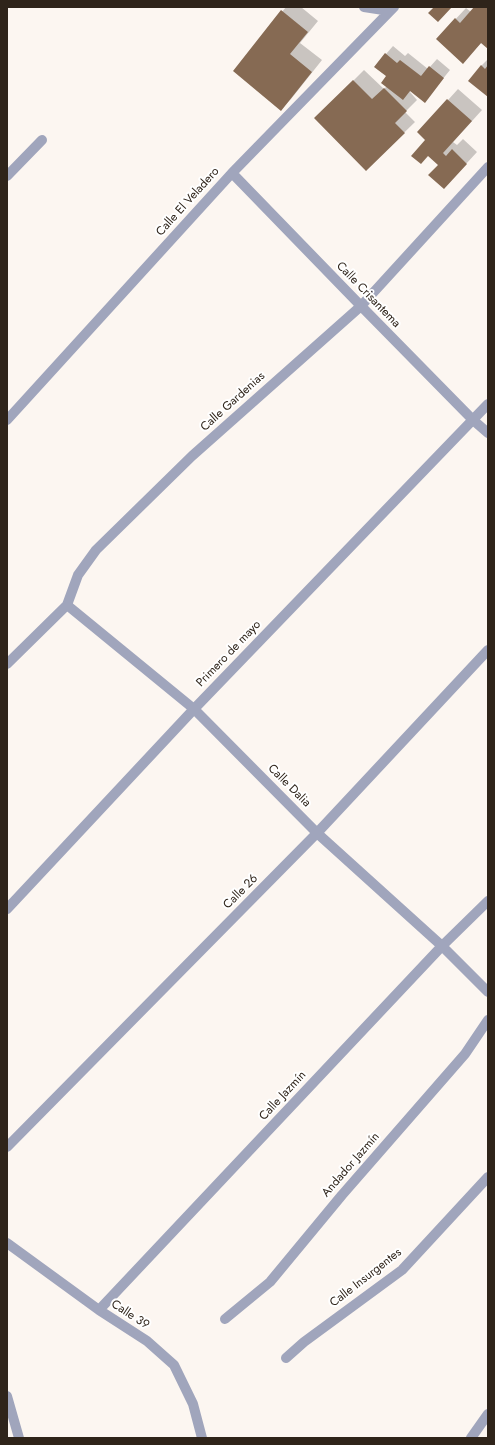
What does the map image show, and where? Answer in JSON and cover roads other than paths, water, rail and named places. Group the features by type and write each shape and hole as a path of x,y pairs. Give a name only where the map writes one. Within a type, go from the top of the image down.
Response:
{"street":[{"path":"364,7 392,9"},
{"name":"Calle El Veladero","path":"7,420 232,173 392,9"},
{"path":"7,176 42,140"},
{"name":"Calle Gardenias","path":"7,664 67,605 78,575 96,550 192,456 361,306 488,167"},
{"name":"Calle Crisantema","path":"232,173 473,420 488,433"},
{"name":"Primero de mayo","path":"7,909 194,709 488,404"},
{"name":"Calle Dalia","path":"67,605 194,709 317,833 442,946 488,992"},
{"name":"Calle 26","path":"7,1147 317,833 488,650"},
{"name":"Calle Jazmín","path":"98,1310 442,946 488,901"},
{"name":"Andador Jazmín","path":"225,1319 270,1282 342,1195 465,1054 488,1020"},
{"name":"Calle Insurgentes","path":"286,1358 304,1342 402,1270 488,1177"},
{"name":"Calle 39","path":"7,1243 98,1310 147,1341 174,1365 193,1404 202,1438"},
{"path":"7,1396 19,1438"},
{"path":"471,1438 488,1414"}]}
